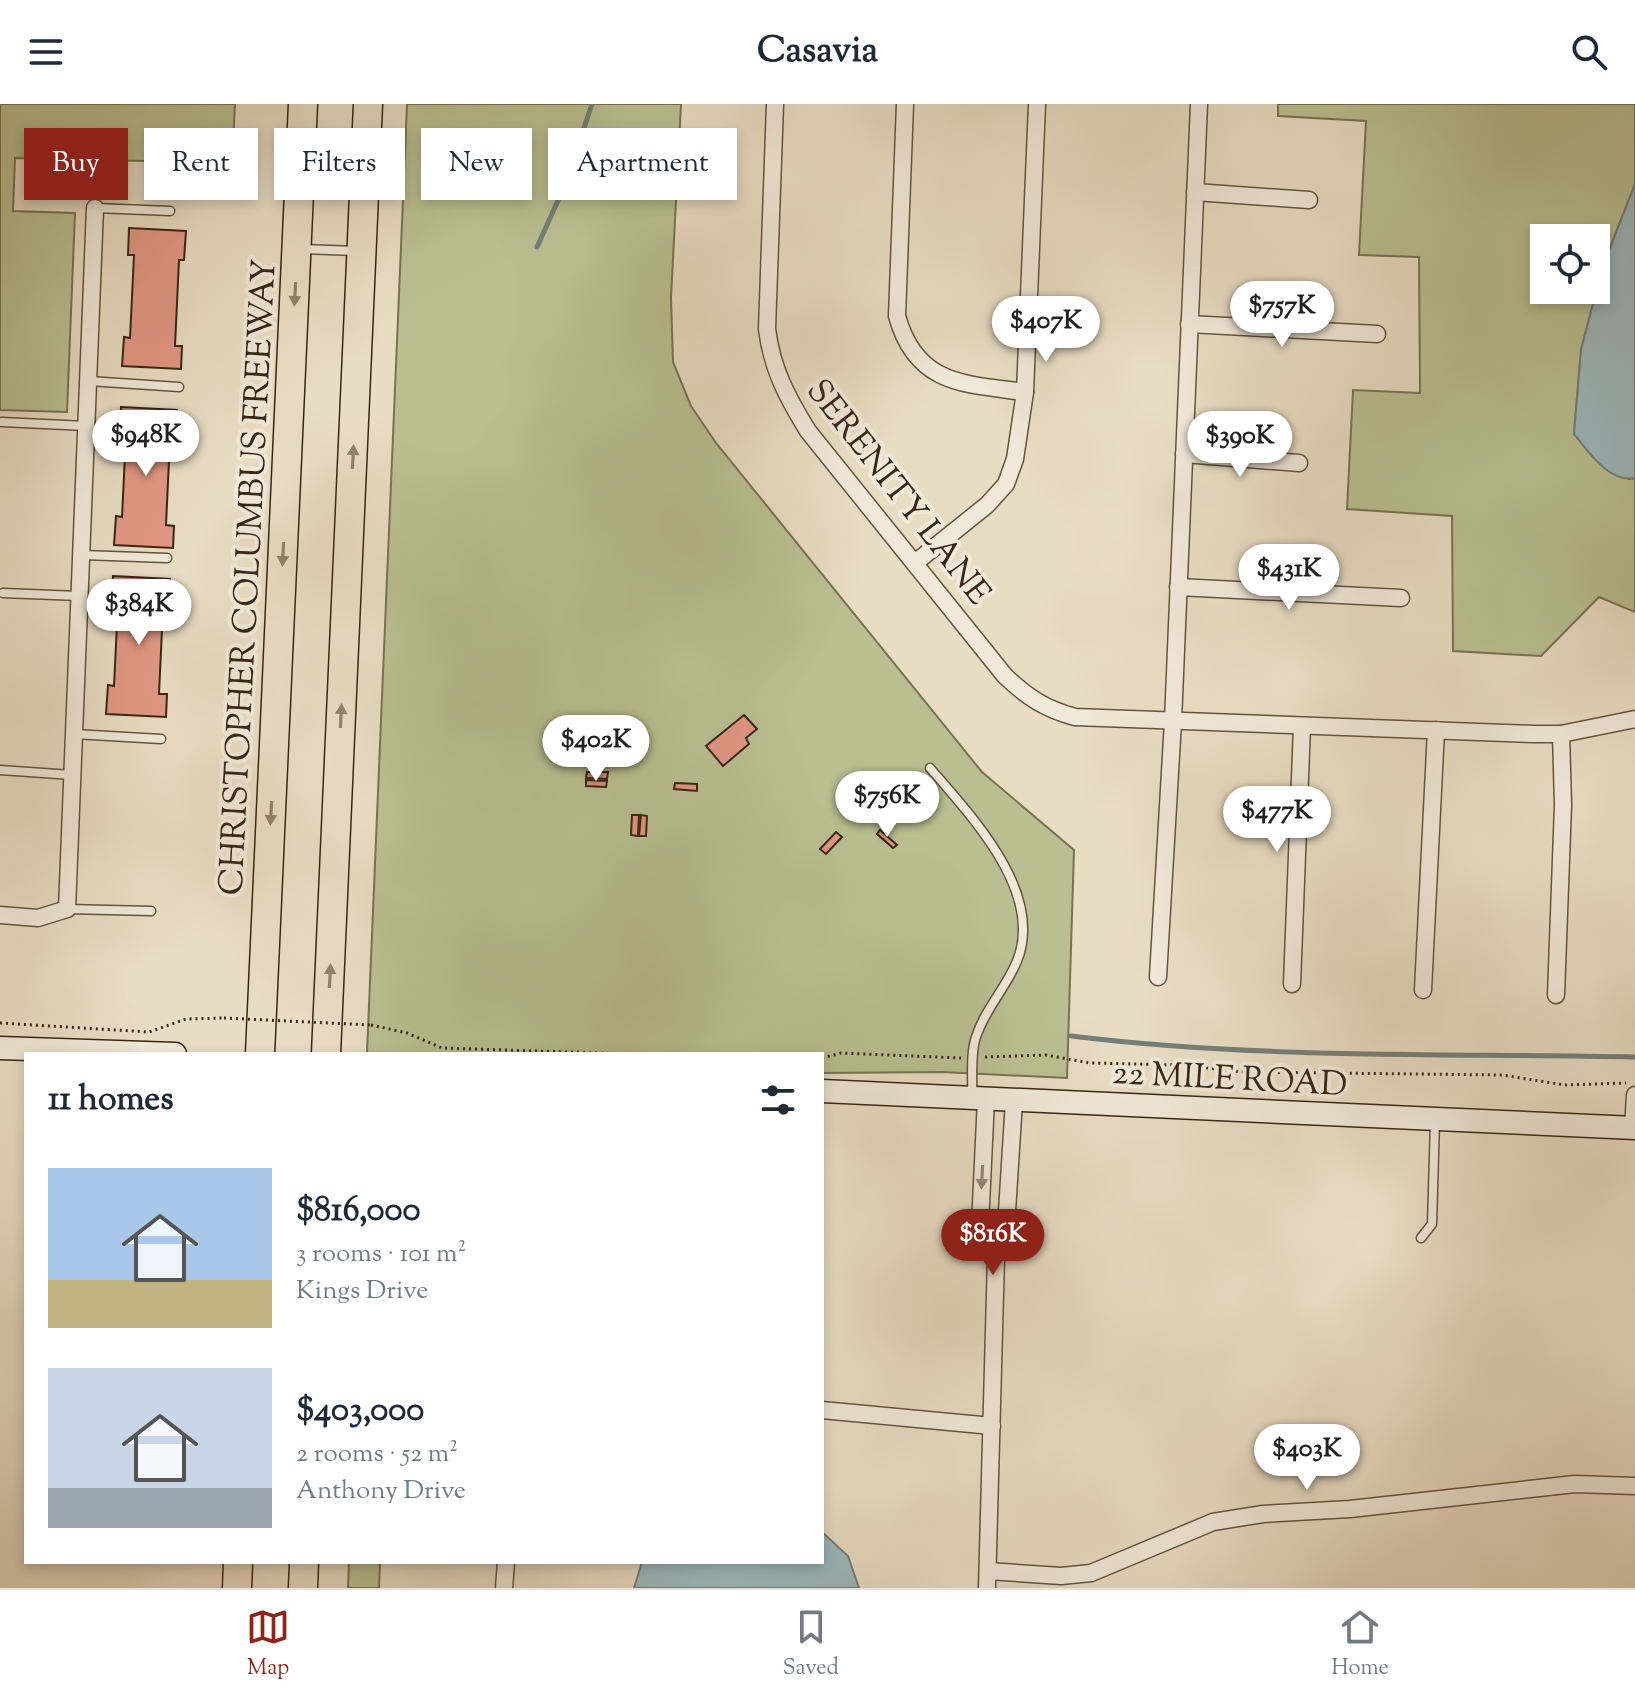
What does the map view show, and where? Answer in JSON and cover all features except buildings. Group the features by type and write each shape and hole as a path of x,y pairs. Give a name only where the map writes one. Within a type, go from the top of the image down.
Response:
{"highway":[{"name":"CHRISTOPHER COLUMBUS FREEWAY","path":"260,1052 303,104"},
{"path":"326,1052 368,104"},
{"path":"237,1588 238,1564"},
{"path":"303,1588 304,1564"}],"street":[{"name":"SERENITY LANE","path":"775,104 767,283 771,362 785,394 808,431 1005,676 1027,698 1050,710 1075,717 1173,721 1561,734 1634,722"},
{"path":"905,104 897,316 903,339 916,357 936,375 964,384 1025,392"},
{"path":"916,562 987,505 1006,484 1022,431 1037,104"},
{"path":"1158,977 1173,721 1199,104"},
{"path":"1195,192 1309,200"},
{"path":"0,915 38,918 67,909 95,208"},
{"path":"1189,324 1377,334"},
{"path":"1184,454 1299,463"},
{"path":"1178,587 1401,598"},
{"path":"1292,984 1302,726"},
{"path":"1423,990 1436,730"},
{"path":"1556,995 1563,805 1561,734"},
{"path":"0,1048 117,1052"},
{"name":"22 MILE ROAD","path":"824,1091 1634,1128"},
{"path":"1634,1128 1635,1095"},
{"path":"979,1099 980,1225 996,1257"},
{"path":"1014,1101 1006,1227 996,1257 987,1580 1091,1573 1213,1522 1263,1514 1350,1509 1575,1484 1635,1486"},
{"path":"824,1410 992,1426"},
{"path":"504,1588 506,1564"}],"lane":[{"path":"95,208 170,211"},
{"path":"297,249 362,251"},
{"path":"88,381 179,387"},
{"path":"2,422 86,426"},
{"path":"81,555 167,558"},
{"path":"3,593 79,596"},
{"path":"74,734 161,739"},
{"path":"930,768 985,834 1013,882 1022,917 1019,957 974,1040 979,1099"},
{"path":"0,770 72,775"},
{"path":"67,909 151,911"},
{"path":"1421,1238 1430,1232 1432,1224 1435,1120"}],"path":[{"path":"0,1023 149,1032 186,1019 371,1025 407,1033 442,1048 568,1052"},
{"path":"824,1057 841,1053 974,1057 1046,1055 1090,1063 1181,1065 1243,1072 1502,1075 1565,1085 1635,1081"}],"green space":[{"path":"0,104 235,104 234,128 144,128 144,161 128,161 128,128 24,128 24,158 15,158 13,211 75,213 67,412 0,410"},
{"path":"407,104 681,104 680,128 548,128 548,200 676,200 671,298 673,362 691,406 716,443 982,772 1074,850 1067,1078 943,1072 824,1073 824,1052 367,1052"},
{"path":"1278,104 1635,104 1635,184 1610,248 1610,224 1530,224 1530,304 1593,304 1581,350 1574,434 1629,479 1635,478 1635,612 1599,597 1541,656 1453,651 1452,516 1347,509 1353,390 1420,393 1419,257 1359,255 1366,121 1278,116"},
{"path":"349,1564 380,1564 379,1588 348,1588"}],"water":[{"path":"1635,184 1635,478 1617,476 1608,471 1574,434 1581,350 1593,304 1610,304 1610,248"},
{"path":"824,1534 848,1556 859,1588 634,1588 641,1564 824,1564"}],"waterway":[{"path":"537,247 565,185 592,104"},
{"path":"1071,1036 1282,1052 1635,1057"}]}
